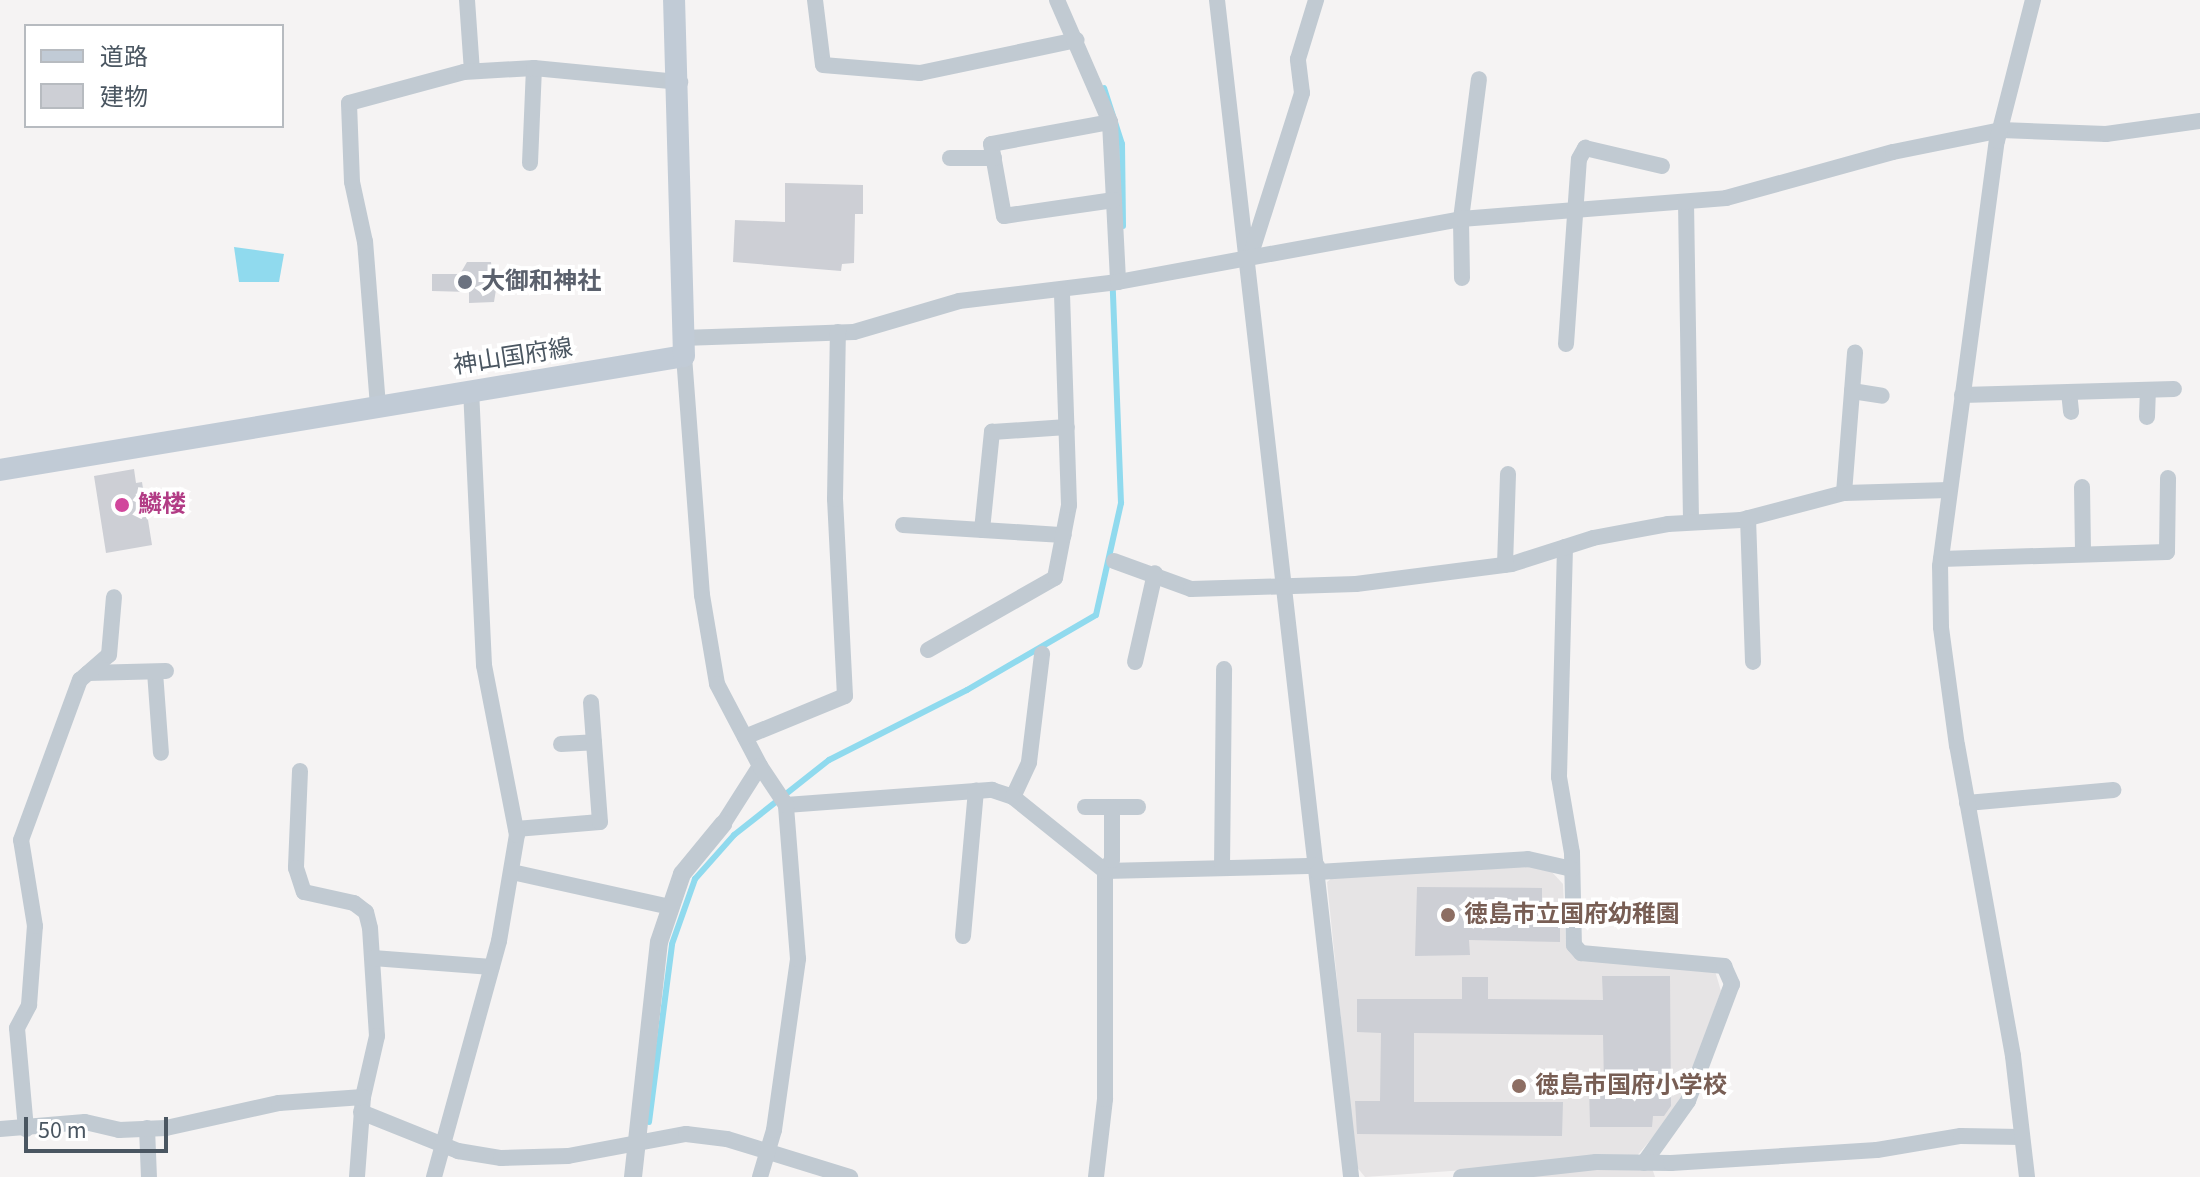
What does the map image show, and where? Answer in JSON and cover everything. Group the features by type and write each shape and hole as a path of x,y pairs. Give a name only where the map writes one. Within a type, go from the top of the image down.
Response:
{"main road":[{"path":"674,0 680,82 683,347"},
{"name":"神山国府線","path":"0,470 471,390 683,347"}],"street":[{"path":"467,0 472,71"},
{"path":"815,0 823,65 920,73 1077,40"},
{"path":"1057,0 1077,40 1110,122 1118,282"},
{"path":"1217,0 1249,258 1351,1177"},
{"path":"1249,258 1261,234 1302,93 1298,59 1316,0"},
{"path":"2027,1177 2013,1056 1967,803 1941,627 1941,559 2001,130 2033,0"},
{"path":"530,163 534,68"},
{"path":"378,406 365,242 352,182 349,103 472,71 534,68 680,82"},
{"path":"1462,278 1461,219 1479,79"},
{"path":"760,1177 767,1151 798,959 783,801 760,766 717,684 702,595 683,347 890,325 959,301 1118,282 1461,219 1686,202 1773,189 1893,152 2001,130 2106,134 2200,121"},
{"path":"1110,122 991,144 1004,216 1114,200"},
{"path":"1566,344 1579,159 1585,148 1662,166"},
{"path":"950,158 994,158"},
{"path":"1686,202 1691,522"},
{"path":"928,650 1055,578 1069,505 1062,291"},
{"path":"745,737 845,696 835,499 838,332"},
{"path":"1844,493 1855,352"},
{"path":"1962,395 2174,389"},
{"path":"434,1177 492,967 512,872 516,829 484,665 471,390"},
{"path":"2147,417 2148,390"},
{"path":"1852,391 1882,396"},
{"path":"2069,392 2071,412"},
{"path":"982,530 992,432 1067,427"},
{"path":"1505,565 1508,474"},
{"path":"1941,559 2167,552 2168,478"},
{"path":"2082,487 2083,554"},
{"path":"1114,561 1155,573 1191,589 1285,587 1439,577 1505,565 1565,547 1691,522 1748,518 1844,493 1949,490"},
{"path":"1748,518 1753,662"},
{"path":"903,525 1064,535"},
{"path":"1565,547 1559,777 1572,869 1574,945 1581,953 1724,966 1732,984 1688,1101 1644,1163"},
{"path":"1135,662 1155,573"},
{"path":"26,1129 17,1028 29,1005 35,926 21,840 80,680 109,655 114,597"},
{"path":"1013,797 1029,762 1042,654"},
{"path":"1222,868 1224,669"},
{"path":"88,673 161,671 161,753"},
{"path":"516,829 600,822 591,702"},
{"path":"561,744 594,742"},
{"path":"633,1177 659,942 682,874 723,824 760,766"},
{"path":"300,771 296,868 304,892 354,903 366,912 373,958 377,1036 362,1105 357,1177"},
{"path":"1967,803 2113,790"},
{"path":"783,801 976,791 1013,797 1105,871 1317,869 1528,859 1572,869"},
{"path":"963,936 976,791"},
{"path":"1085,807 1138,807"},
{"path":"1096,1177 1105,1099 1105,871 1112,860 1112,807"},
{"path":"512,872 670,907"},
{"path":"373,958 492,967"},
{"path":"0,1129 85,1122 119,1130 147,1128 279,1103 362,1105 445,1142 458,1151 501,1158 568,1156 686,1134 767,1151 850,1177"},
{"path":"147,1128 149,1177"},
{"path":"1461,1177 1596,1162 1644,1163 1877,1150 1961,1136 2021,1137"}],"shaded area":[{"name":"徳島市国府小学校","path":"1523,864 1551,871 1563,884 1566,947 1579,959 1715,971 1721,991 1679,1107 1635,1158 1365,1177 1356,1166 1327,882 1339,872"},
{"path":"1575,1168 1652,1168 1655,1177 1507,1177"}],"water":[{"path":"234,247 284,254 279,282 239,282"}],"building":[{"path":"785,183 863,185 863,214 855,214 854,263 842,264 841,271 733,262 735,220 785,222"},
{"name":"大御和神社","path":"467,262 491,262 492,271 499,271 494,302 469,303 469,292 432,291 432,274 460,274"},
{"name":"鱗楼","path":"134,469 136,483 142,482 152,545 106,553 94,476"},
{"path":"1417,887 1542,888 1542,921 1560,921 1560,942 1469,940 1470,955 1415,956"},
{"path":"1602,976 1670,976 1671,1106 1664,1116 1653,1116 1652,1127 1590,1127 1589,1085 1604,1085 1603,1035 1414,1033 1414,1102 1563,1102 1562,1136 1357,1134 1355,1101 1380,1101 1381,1033 1357,1032 1357,999 1462,999 1462,977 1488,977 1488,999 1603,1000"}],"waterway":[{"path":"1104,88 1122,144 1123,226"},
{"path":"649,1122 672,944 695,879 734,835 829,760 967,690 1096,615 1121,503 1113,291"}],"place":[{"name":"大御和神社","path":"465,282"},
{"name":"鱗楼","path":"122,505"},
{"name":"徳島市立国府幼稚園","path":"1448,915"},
{"name":"徳島市国府小学校","path":"1519,1086"}]}
